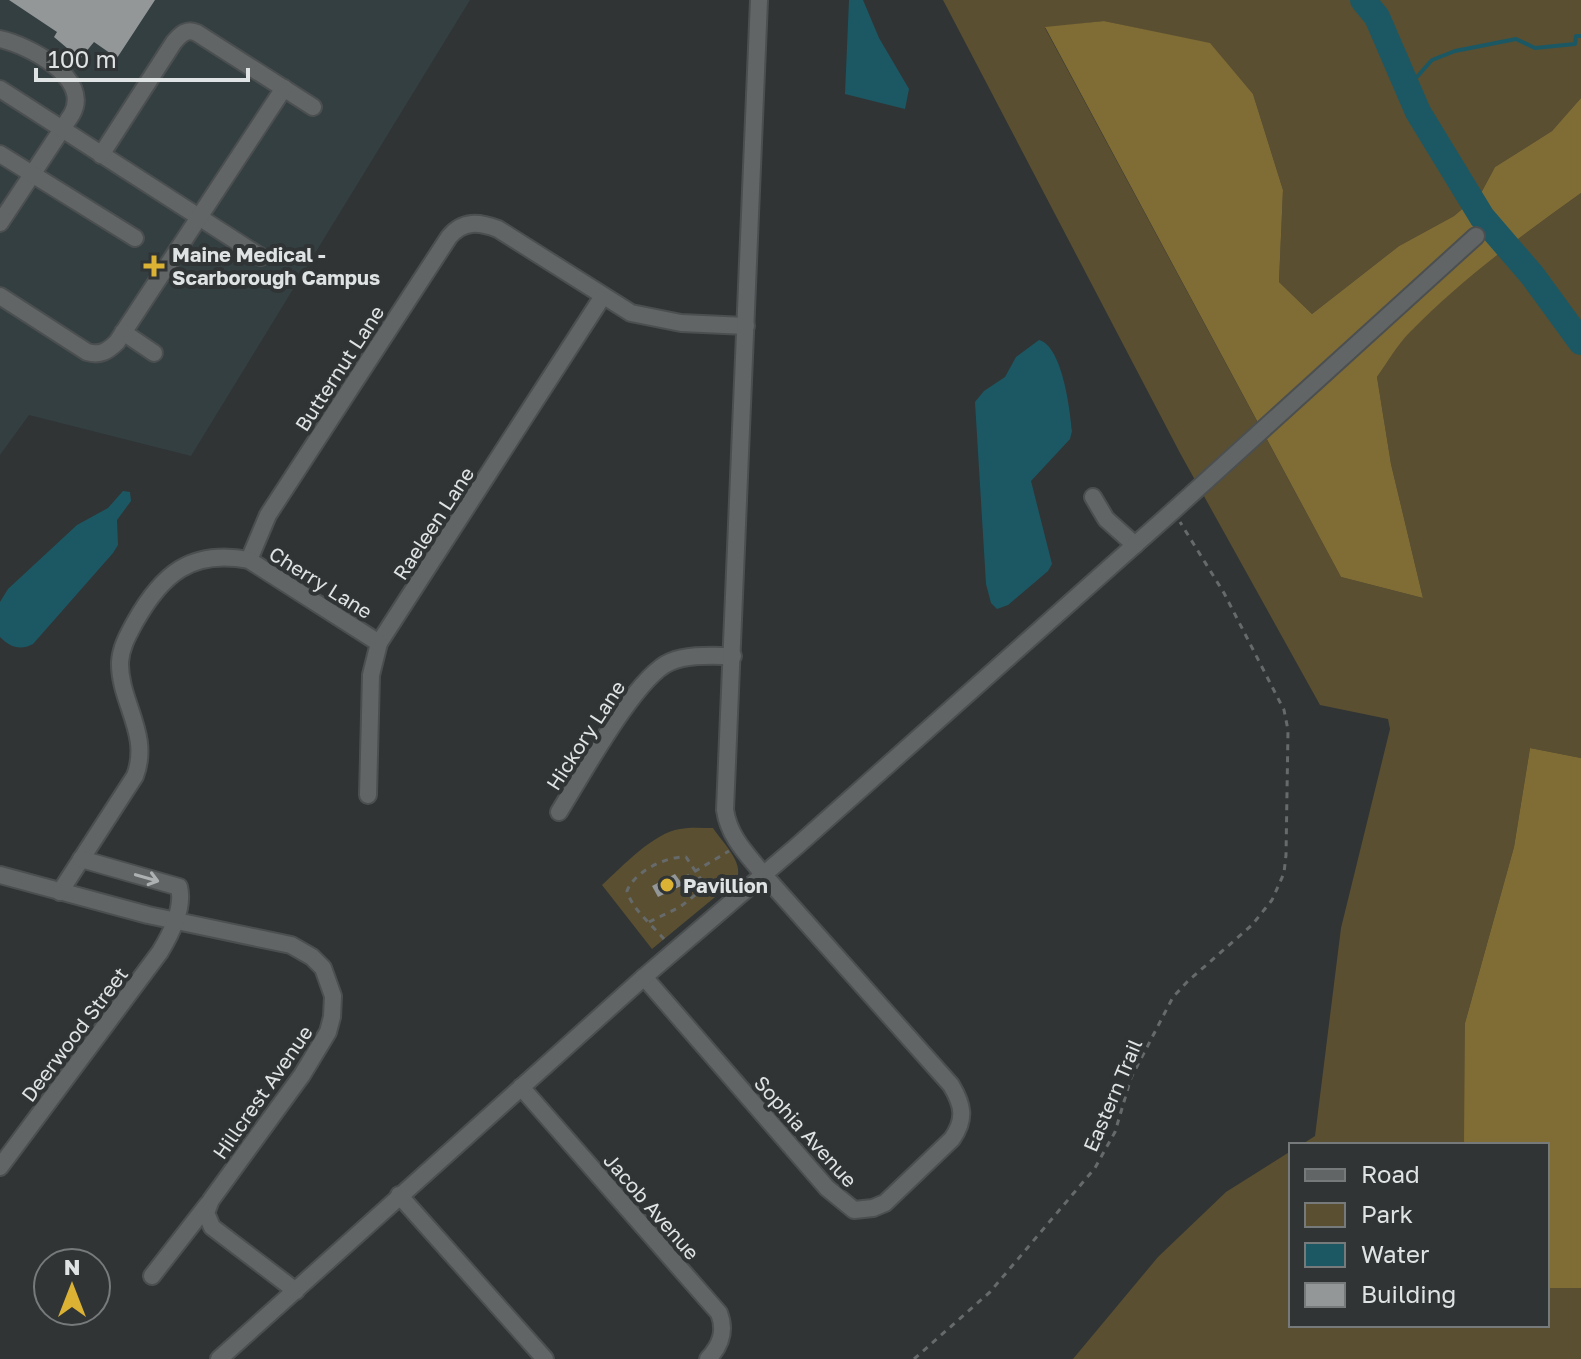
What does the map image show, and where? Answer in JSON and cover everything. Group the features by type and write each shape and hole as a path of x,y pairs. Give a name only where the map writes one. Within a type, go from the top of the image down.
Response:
{"street":[{"name":"Sophia Avenue","path":"644,977 838,1200 854,1210 885,1203 952,1139 962,1121 961,1106 943,1075 763,874 731,833 725,810 759,0"},
{"path":"101,155 163,57 183,32 197,33 313,107"},
{"path":"0,39 19,45 45,60 74,87 77,105 0,223"},
{"path":"0,296 92,354 108,350 123,332 284,88"},
{"path":"0,89 261,257"},
{"path":"0,154 135,238"},
{"name":"Butternut Lane","path":"249,560 253,544 268,515 455,229 476,223 498,229 631,313 659,320 746,326"},
{"path":"219,1359 644,977 1135,545 1476,236"},
{"name":"Raeleen Lane","path":"368,795 371,675 379,643 603,296"},
{"path":"123,332 154,353"},
{"path":"1093,497 1106,519 1135,545"},
{"name":"Cherry Lane","path":"60,892 139,766 139,733 120,664 124,644 138,617 163,581 175,570 206,559 249,560 379,643"},
{"name":"Hickory Lane","path":"559,812 634,694 651,673 683,658 733,656"},
{"path":"81,859 179,887 181,895 174,922"},
{"name":"Hillcrest Avenue","path":"1,877 174,922 250,935 303,951 323,968 333,996 332,1017 322,1043 211,1200 152,1276"},
{"name":"Deerwood Street","path":"0,1167 160,952 174,922"},
{"name":"Jacob Avenue","path":"521,1087 719,1313 723,1324 721,1339 708,1359"},
{"path":"399,1195 545,1359"},
{"path":"211,1200 206,1213 212,1227 296,1291"}],"path":[{"name":"Eastern Trail","path":"914,1359 998,1284 1024,1249 1095,1168 1115,1132 1138,1064 1173,997 1259,918 1277,892 1284,873 1288,730 1284,710 1224,593 1173,511"},
{"path":"684,878 739,844"},
{"path":"649,922 701,893 704,884 692,863 682,856 656,865 633,880 627,891 629,899 674,951"}],"shaded area":[{"name":"Maine Medical - Scarborough Campus","path":"0,0 470,0 191,456 29,415 0,455"},
{"path":"1104,21 1210,43 1253,94 1283,190 1279,282 1312,314 1399,246 1454,216 1481,193 1495,167 1552,131 1581,98 1581,193 1450,294 1405,337 1377,377 1391,464 1423,598 1341,577 1045,27"},
{"path":"1530,748 1581,758 1581,1288 1549,1288 1549,1143 1464,1141 1465,1023 1514,847"}],"green space":[{"path":"943,0 1581,0 1581,98 1552,131 1495,167 1481,193 1454,216 1399,246 1312,314 1279,282 1283,190 1253,94 1210,44 1104,21 1045,28 1341,577 1423,598 1391,464 1377,377 1405,337 1450,294 1581,193 1581,758 1530,748 1514,847 1465,1023 1465,1143 1304,1143 1315,1136 1341,928 1390,729 1388,719 1320,705 1180,453"},
{"path":"713,828 735,859 737,879 652,949 602,885 659,837 680,829"},
{"path":"1289,1152 1289,1327 1549,1327 1549,1288 1581,1288 1581,1359 1073,1359 1158,1257 1226,1192"}],"water":[{"path":"849,0 863,0 879,38 909,89 905,109 845,94"},
{"path":"1039,340 1047,345 1059,365 1072,431 1070,439 1031,481 1052,564 1008,605 997,609 991,603 986,584 975,402 984,391 1005,377 1016,357"},
{"path":"123,491 130,492 131,501 117,520 118,545 113,553 33,644 19,647 0,637 0,602 8,589 77,525 108,508"}],"building":[{"path":"9,0 155,0 117,58 94,42 80,59 54,37 57,32"},
{"name":"Pavillion","path":"675,874 683,885 658,897 652,886"}],"waterway":[{"path":"1363,0 1377,17 1418,112 1482,217 1532,275 1581,342"},
{"path":"1407,88 1432,60 1455,51 1516,39 1535,48 1575,44 1576,36 1581,36"}],"place":[{"name":"Maine Medical - Scarborough Campus","path":"154,266"},
{"name":"Pavillion","path":"667,885"}]}
